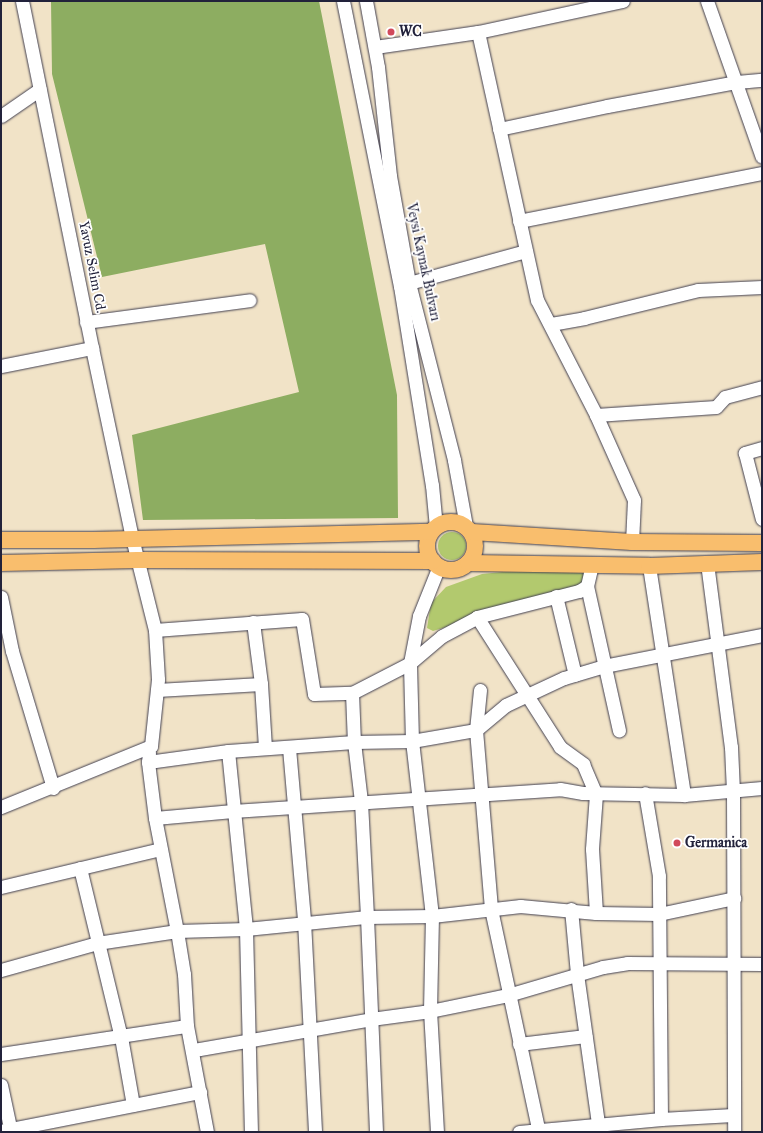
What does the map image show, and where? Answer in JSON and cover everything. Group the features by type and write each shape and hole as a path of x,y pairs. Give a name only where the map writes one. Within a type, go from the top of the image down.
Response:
{"main road":[{"path":"1,539 132,538 434,530 450,521 469,529 632,542 762,543"},
{"path":"468,563 476,548 469,529"},
{"path":"434,530 428,547 436,564"},
{"path":"1,563 138,560 436,564 453,570 468,563 649,566 762,562"}],"street":[{"name":"Yavuz Selim Cd.","path":"22,1 86,322 132,538 155,630 157,690 148,762 155,818 177,931 187,1026 194,1050 207,1132"},
{"name":"Veysi Kaynak Bulvarı","path":"343,1 400,286 432,485 434,530"},
{"name":"Veysi Kaynak Bulvarı","path":"366,1 375,47 390,176 409,283 454,460 469,529"},
{"path":"375,47 478,32 623,1"},
{"path":"707,1 737,82 762,157"},
{"path":"478,32 518,221 537,300 551,324 596,415 634,500 632,542"},
{"path":"499,129 737,82 762,80"},
{"path":"1,116 40,89"},
{"path":"518,221 762,173"},
{"path":"409,283 526,251"},
{"path":"551,324 584,318 698,290 762,288"},
{"path":"86,322 250,300"},
{"path":"1,366 92,348"},
{"path":"596,415 716,407 725,397 762,387"},
{"path":"762,448 745,453 762,519"},
{"path":"707,563 731,747 734,898 732,963 734,1132"},
{"path":"436,564 420,616 410,663 412,741 420,798 432,916 430,1011 437,1132"},
{"path":"592,565 587,586 619,730"},
{"path":"649,566 660,655 684,795"},
{"path":"155,630 253,622 302,620 314,694 352,693 410,663 442,636 477,617 579,591 587,586"},
{"path":"556,596 576,674"},
{"path":"1,597 7,653 53,788"},
{"path":"477,617 560,747 583,764 596,794 592,849 596,913"},
{"path":"253,622 261,684 265,748"},
{"path":"148,762 228,751 265,748 289,748 354,742 412,741 476,730 506,705 576,674 604,666 762,635"},
{"path":"157,690 261,684"},
{"path":"480,690 476,730 491,909 508,995 539,1131"},
{"path":"352,693 354,742 361,802 376,1132"},
{"path":"1,807 53,788 151,746"},
{"path":"289,748 304,921 315,1132"},
{"path":"228,751 246,929 251,1132"},
{"path":"155,818 482,793 560,789 596,794 684,795 762,788"},
{"path":"645,794 659,876 661,1119"},
{"path":"1,886 161,849"},
{"path":"80,868 121,1037 133,1105"},
{"path":"1,970 97,943 177,931 246,929 304,921 367,917 432,916 520,906 571,909 596,913 659,914 734,898"},
{"path":"571,909 577,974 599,1128"},
{"path":"194,1050 372,1019 430,1011 508,995 577,974 627,963 762,964"},
{"path":"1,1054 187,1026"},
{"path":"519,1044 586,1036"},
{"path":"1,1085 8,1131 52,1127 133,1105 200,1092"},
{"path":"519,1132 599,1128 661,1119 733,1115"}],"green space":[{"path":"51,1 319,1 397,395 398,518 143,520 132,435 299,392 265,244 102,277 52,74"},
{"path":"452,532 462,536 466,546 462,556 452,560 442,556 438,546 442,536"},
{"path":"523,570 584,571 584,585 433,631 427,628 431,603 446,587 482,574"}],"place":[{"name":"WC","path":"391,32"},
{"name":"Germanica","path":"677,843"}]}
